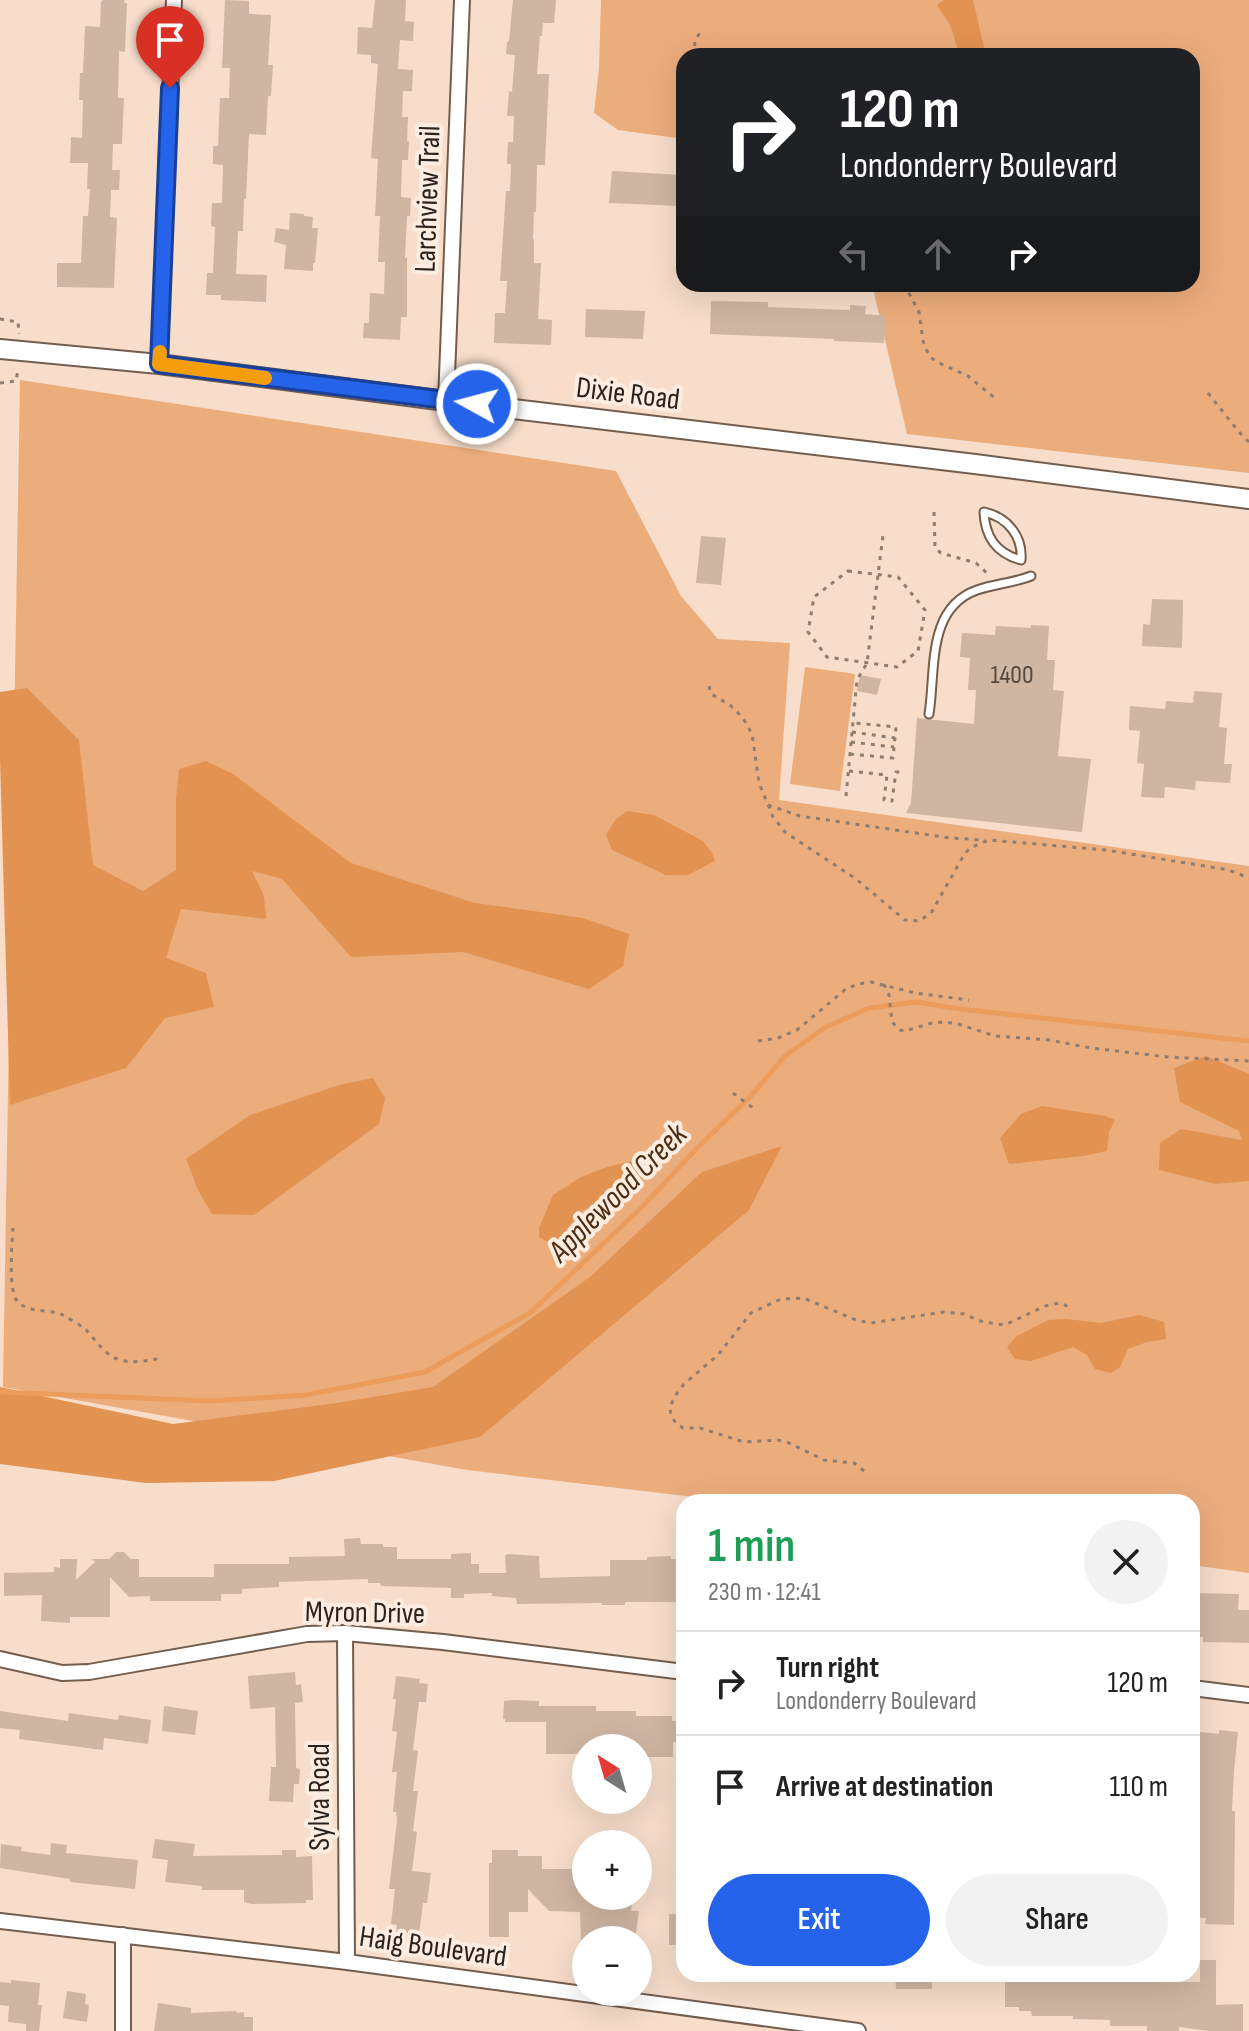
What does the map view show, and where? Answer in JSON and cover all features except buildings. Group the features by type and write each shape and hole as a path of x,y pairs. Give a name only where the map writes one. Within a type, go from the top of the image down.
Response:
{"main road":[{"name":"Dixie Road","path":"0,349 159,364 1249,499"}],"street":[{"path":"159,364 174,0"},
{"name":"Larchview Trail","path":"446,401 462,0"},
{"name":"Myron Drive","path":"0,1659 62,1673 89,1672 307,1634 345,1633 676,1671"},
{"name":"Sylva Road","path":"345,1633 347,1962"},
{"path":"1200,1689 1249,1695"},
{"name":"Haig Boulevard","path":"0,1921 347,1962 858,2031"},
{"path":"123,1935 123,2031"}],"lane":[{"path":"984,512 995,514 1011,527 1022,550 1021,560 1009,556 992,540 985,527 984,512"},
{"path":"929,714 934,650 945,615 959,598 978,589 1031,576"}],"path":[{"path":"694,48 695,40 702,30"},
{"path":"908,292 919,312 923,341 929,356 968,376 996,399"},
{"path":"0,319 18,322 21,351 16,381 0,383"},
{"path":"1208,393 1249,442"},
{"path":"934,512 935,548 941,553 976,563 1000,585"},
{"path":"846,796 857,680 867,663 883,535"},
{"path":"848,571 878,574 898,577 925,610 918,651 897,667 827,657 808,632 814,597 848,571"},
{"path":"709,686 711,694 730,705 743,718 752,734 759,783 773,817 785,832 856,879 905,920 926,918 965,853 989,840"},
{"path":"850,754 893,758 895,738 896,727 853,723"},
{"path":"852,732 895,738"},
{"path":"851,742 894,747"},
{"path":"849,771 887,775 884,800 892,801 896,772 902,772"},
{"path":"768,805 800,816 950,838 1106,850 1229,870 1249,878"},
{"path":"758,1041 778,1038 797,1030 846,989 858,984 871,982 915,993 969,1000"},
{"path":"884,984 889,995 892,1022 900,1030 912,1031 932,1023 945,1022 995,1036 1050,1040 1168,1057 1249,1061"},
{"path":"733,1093 753,1108"},
{"path":"13,1228 10,1259 14,1294 18,1302 61,1314 83,1328 110,1356 121,1361 163,1358"},
{"path":"864,1471 854,1463 824,1460 787,1442 744,1442 700,1428 683,1428 671,1416 670,1407 684,1384 718,1355 751,1313 779,1300 806,1299 871,1323 944,1312 1005,1325 1045,1306 1059,1303 1073,1308"}],"shaded area":[{"path":"601,0 1249,0 1249,473 907,434 874,292 1200,292 1200,48 676,48 676,138 618,130 594,113"},
{"path":"944,0 973,0 984,48 957,48 950,25 937,5"},
{"path":"20,380 616,471 681,596 718,639 790,643 779,800 1249,866 1249,1573 1200,1566 1200,1494 676,1495 467,1470 3,1387"},
{"path":"805,667 855,674 840,791 790,784"},
{"path":"27,688 79,740 93,865 143,891 176,870 179,769 206,761 233,774 351,863 475,903 583,918 629,934 623,966 589,989 463,952 351,957 282,879 252,871 264,896 266,919 181,909 166,958 206,973 214,1007 165,1018 126,1068 10,1105 0,692"},
{"path":"627,811 654,815 703,841 715,861 688,875 666,875 612,850 606,835 615,820"},
{"path":"1206,1056 1249,1074 1249,1181 1215,1184 1159,1170 1160,1143 1181,1129 1242,1140 1239,1131 1180,1102 1174,1068"},
{"path":"373,1078 385,1098 379,1124 254,1215 212,1214 186,1159 250,1115 339,1085"},
{"path":"1042,1106 1115,1120 1109,1132 1107,1151 1009,1164 1000,1138 1021,1114"},
{"path":"782,1146 749,1210 480,1437 274,1481 146,1483 0,1464 0,1387 173,1424 433,1387 590,1277 702,1172"},
{"path":"632,1161 648,1172 638,1187 583,1210 558,1239 549,1243 539,1237 539,1228 553,1195 581,1177"},
{"path":"1139,1315 1164,1322 1166,1339 1128,1349 1120,1367 1111,1373 1095,1369 1087,1355 1073,1347 1031,1361 1015,1359 1007,1347 1017,1336 1048,1320 1101,1323"}],"waterway":[{"name":"Applewood Creek","path":"0,1392 210,1401 306,1395 425,1372 530,1313 643,1206 749,1098 785,1056 824,1028 869,1008 916,1002 1249,1041"}],"slow traffic":[{"path":"160,352 159,364 265,378"}],"route":[{"path":"170,88 159,364 477,404"}]}
